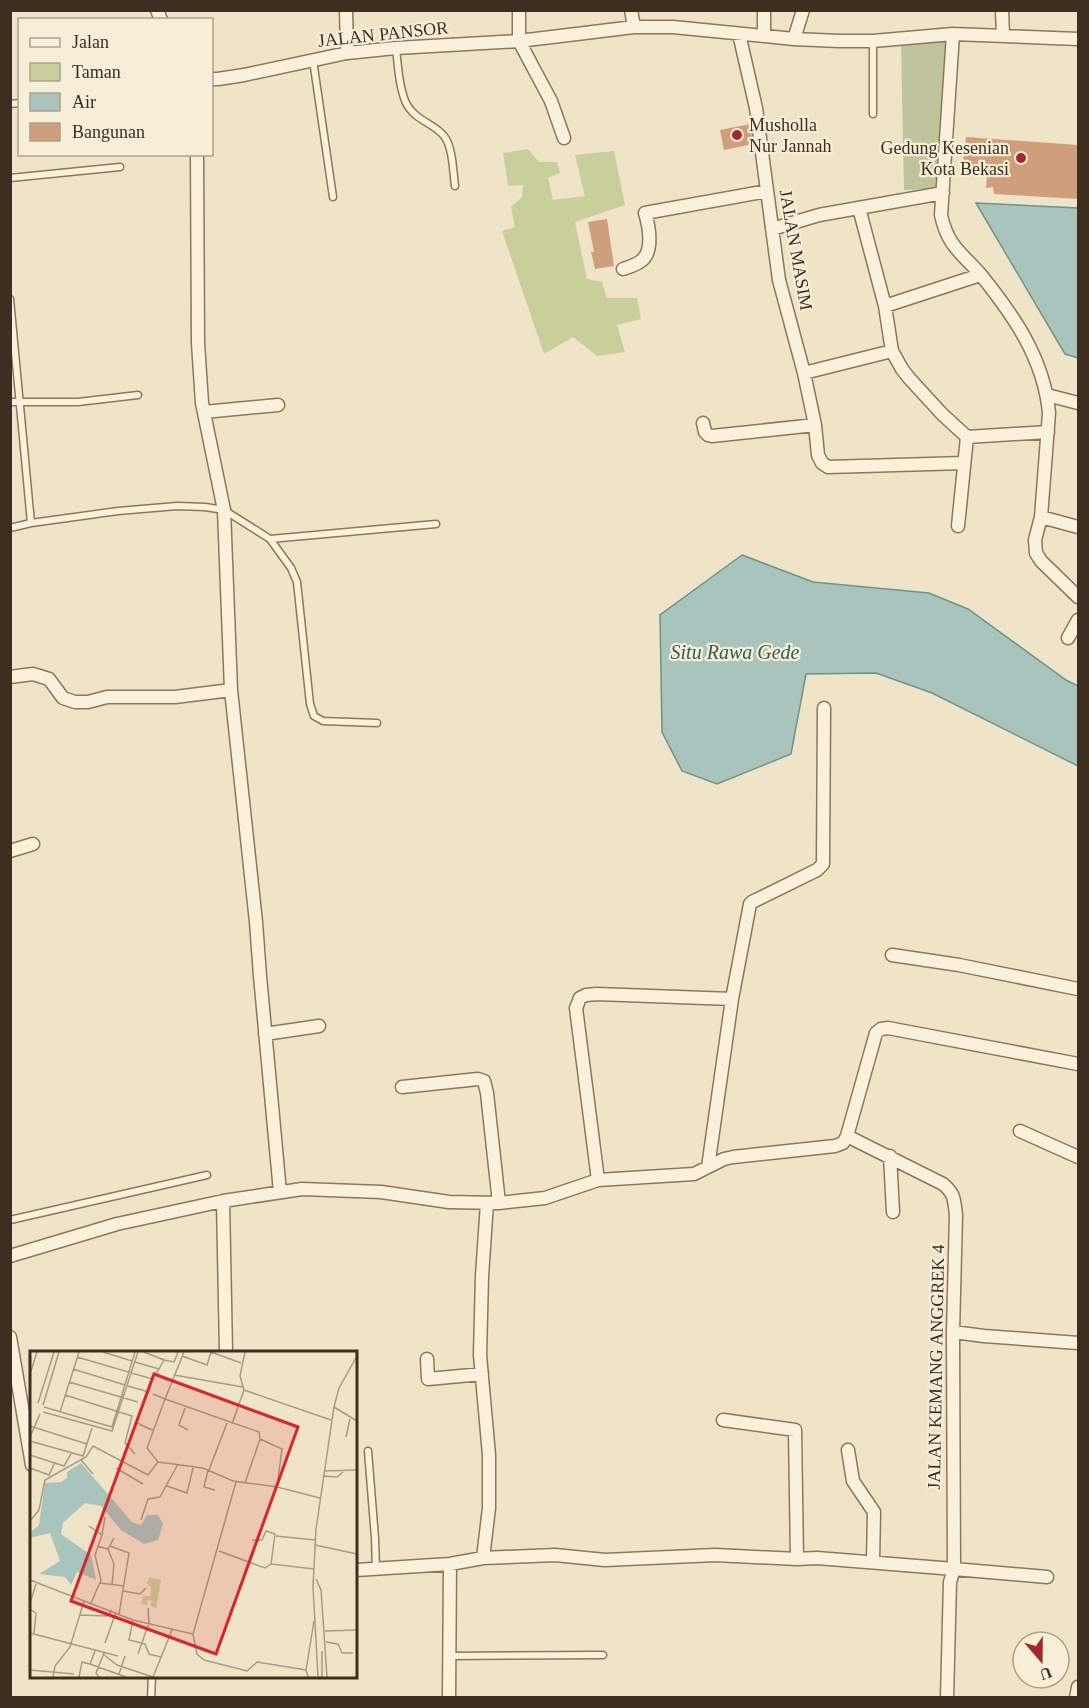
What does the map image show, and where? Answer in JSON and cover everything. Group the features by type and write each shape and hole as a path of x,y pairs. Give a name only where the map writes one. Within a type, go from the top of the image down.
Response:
{"street":[{"path":"346,10 347,53"},
{"path":"519,10 519,41 551,101 564,138"},
{"path":"631,10 634,27"},
{"path":"764,10 764,36"},
{"path":"794,39 803,10"},
{"path":"1002,10 1004,35"},
{"name":"JALAN PANSOR","path":"213,79 244,75 313,59 396,46 519,41 634,27 673,27 794,39 873,43 953,34 1078,39"},
{"name":"JALAN MASIM","path":"739,34 756,108 779,280 804,373 815,426 818,455 822,463 828,467 964,463"},
{"path":"953,34 943,193 944,228 951,243 980,275 1018,324 1038,363 1049,412 1041,517 1035,540 1036,554 1078,597"},
{"path":"197,156 198,343 202,403 224,510 231,690 244,804 280,1192"},
{"path":"622,269 639,263 647,253 650,232 645,213 767,191"},
{"path":"772,229 819,215 943,193"},
{"path":"859,208 885,306 892,351 909,378 967,437 1048,432"},
{"path":"885,306 980,275"},
{"path":"804,373 892,351"},
{"path":"1047,395 1078,403"},
{"path":"204,412 278,405"},
{"path":"703,423 705,432 712,436 815,426"},
{"path":"958,526 967,437"},
{"path":"1041,517 1078,527"},
{"path":"1068,638 1078,620"},
{"path":"10,676 33,674 49,679 63,698 75,702 88,702 107,697 175,697 231,690"},
{"path":"708,1167 732,999 752,902 817,870 823,864 824,708"},
{"path":"10,850 33,844"},
{"path":"892,955 959,965 1078,989"},
{"path":"598,1180 576,1008 580,998 586,994 597,994 732,999"},
{"path":"265,1034 319,1026"},
{"path":"10,1256 117,1224 223,1201 302,1189 381,1192 449,1202 493,1203 545,1198 598,1180 694,1174 733,1157 835,1146 843,1143 847,1136 876,1033 881,1029 888,1028 1078,1064"},
{"path":"402,1087 478,1079 484,1081 487,1093 493,1203 482,1276 480,1355 489,1455 489,1508 483,1558"},
{"path":"1020,1131 1078,1156"},
{"name":"JALAN KEMANG ANGGREK 4","path":"847,1136 943,1184 952,1191 954,1198 956,1215 953,1332 954,1569 950,1582 947,1698"},
{"path":"890,1156 893,1212"},
{"path":"223,1201 226,1351"},
{"path":"953,1332 1078,1343"},
{"path":"10,1337 30,1453"},
{"path":"427,1359 428,1379 482,1374"},
{"path":"723,1420 795,1430 797,1559"},
{"path":"848,1450 853,1481 874,1512 873,1562"},
{"path":"357,1570 450,1564 483,1558 555,1555 605,1560 715,1555 817,1558 1047,1577"},
{"path":"449,1698 450,1564"},
{"path":"1076,1698 1078,1688"}],"lane":[{"path":"873,43 873,114"},
{"path":"396,46 406,104 414,114 444,135 449,146 455,186"},
{"path":"313,59 333,197"},
{"path":"10,178 120,167"},
{"path":"10,299 31,523"},
{"path":"10,402 78,402 138,395"},
{"path":"10,528 118,511 177,506 224,510 270,539 291,568 297,582 310,704 314,716 323,722 377,723"},
{"path":"270,539 436,524"},
{"path":"10,1220 207,1175"},
{"path":"368,1451 376,1569"},
{"path":"450,1656 603,1655"},
{"path":"151,1698 152,1678"}],"green space":[{"path":"949,38 936,189 904,190 901,43"},
{"path":"528,149 539,162 557,162 560,173 548,178 553,200 585,196 575,155 614,151 625,205 575,222 587,279 602,282 607,298 637,298 641,319 617,325 625,352 597,356 573,337 544,354 502,231 515,227 511,207 522,197 523,185 508,186 503,153"}],"water":[{"path":"976,203 1078,208 1078,358 1065,354"},
{"name":"Situ Rawa Gede","path":"742,555 813,582 929,593 968,609 1066,680 1078,686 1078,766 932,693 876,673 806,674 791,754 717,784 682,771 662,732 660,615"}],"building":[{"name":"Musholla Nur Jannah","path":"750,124 753,144 724,150 720,130"},
{"name":"Gedung Kesenian Kota Bekasi","path":"966,137 1078,145 1078,199 994,194 993,187 986,188 987,174 962,172"},
{"path":"607,219 614,266 595,269 588,222"}],"place":[{"name":"Musholla Nur Jannah","path":"737,135"},
{"name":"Gedung Kesenian Kota Bekasi","path":"1021,158"}]}
